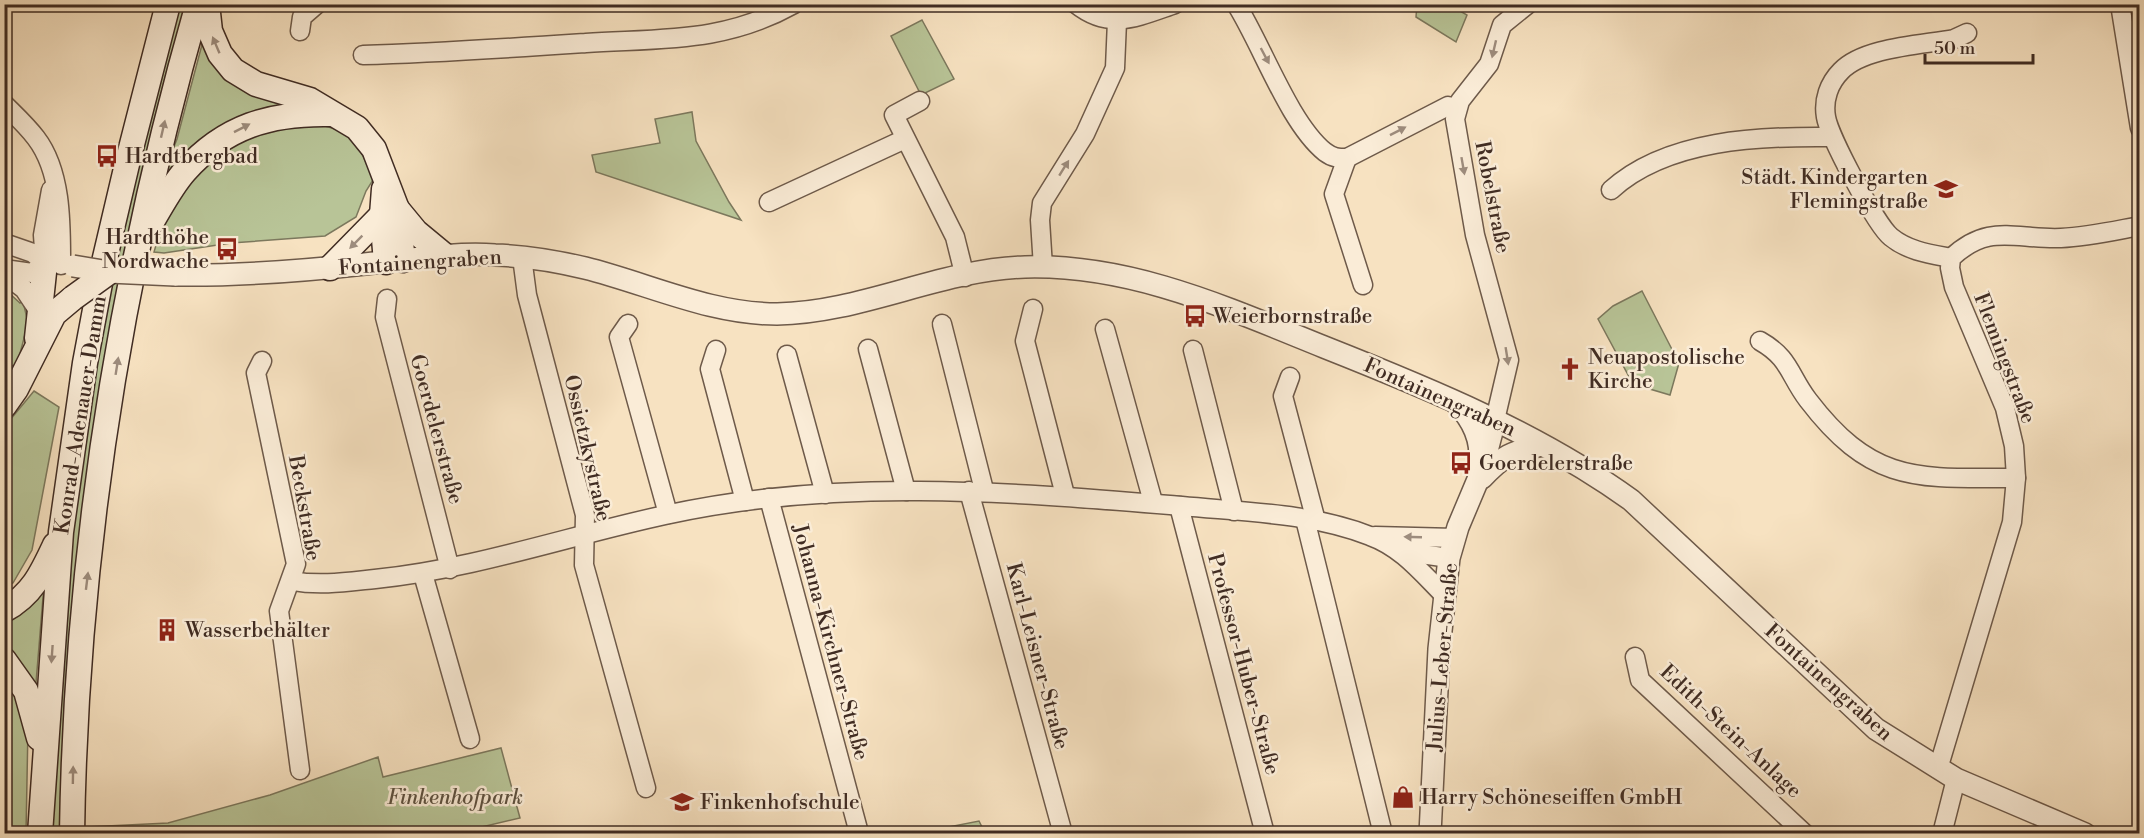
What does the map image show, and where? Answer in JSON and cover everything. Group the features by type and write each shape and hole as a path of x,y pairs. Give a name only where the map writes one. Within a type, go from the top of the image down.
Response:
{"main road":[{"name":"Konrad-Adenauer-Damm","path":"40,834 61,532 86,363 104,262 149,71 168,4"},
{"name":"Konrad-Adenauer-Damm","path":"72,834 73,738 85,597 107,423 136,248 166,117 198,4"},
{"path":"207,4 210,31 220,54 233,70 256,84 310,100 357,128 374,149 385,180 394,261"},
{"path":"136,248 184,172 213,145 246,124 296,113 335,115"},
{"path":"389,212 445,256"},
{"path":"330,268 389,212"},
{"path":"4,406 16,389 36,345 60,265"},
{"path":"46,312 73,298 109,272"},
{"path":"4,610 24,598 40,578 61,532"},
{"path":"4,660 26,691 44,760"}],"street":[{"path":"300,31 302,17 317,4"},
{"path":"363,55 453,53 698,38 768,19 794,4"},
{"path":"1076,4 1098,20 1117,21 1175,4"},
{"path":"1236,4 1295,112 1325,152 1335,158 1347,158 1448,106 1456,109 1489,64 1502,26 1528,4"},
{"path":"2120,4 2139,128"},
{"path":"1043,267 1040,220 1042,203 1085,134 1115,68 1117,21"},
{"path":"1967,33 1954,39 1871,54 1853,61 1835,79 1826,99 1826,119 1832,137 1885,232 1908,248 1951,258 1968,243 1995,234 2058,238 2139,226"},
{"path":"920,101 894,115 955,237 965,277"},
{"path":"4,104 37,139 47,158 53,179 43,235 60,265"},
{"name":"Robelstraße","path":"1456,109 1455,119 1475,235 1509,360 1495,420"},
{"path":"1611,190 1630,173 1708,146 1782,136 1832,137"},
{"path":"769,202 905,139"},
{"path":"1347,158 1334,194 1364,285"},
{"name":"Fontainengraben","path":"7,247 33,253 60,265 109,272 238,276 445,256 490,254 584,268 714,307 776,314 825,309 1018,267 1043,267 1128,276 1163,285 1265,323 1453,400 1541,445 1630,500 1872,726 1947,774 2085,834"},
{"name":"Ossietzkystraße","path":"522,257 527,295 585,516 584,565 646,788"},
{"name":"Flemingstraße","path":"1947,774 2012,522 2016,478 2014,446 2004,408 1954,287 1950,268 1951,258"},
{"name":"Fontainengraben","path":"4,268 32,273 60,265"},
{"path":"4,274 24,289 46,312"},
{"name":"Goerdelerstraße","path":"387,299 385,317 450,569"},
{"path":"1033,309 1025,341 1065,495"},
{"path":"627,324 619,337 668,514"},
{"path":"942,324 977,490"},
{"path":"1105,329 1153,502"},
{"path":"1760,341 1779,351 1807,398 1831,428 1857,451 1880,465 1909,475 1928,477 2016,478"},
{"path":"868,349 906,490"},
{"path":"716,350 710,369 746,501"},
{"path":"1193,350 1234,510"},
{"path":"787,355 825,494"},
{"name":"Beckstraße","path":"262,361 256,373 296,564 292,581 283,595 279,611 300,771"},
{"path":"1290,377 1283,396 1383,834"},
{"name":"Julius-Leber-Straße","path":"1453,400 1469,416 1477,435 1480,458 1475,485"},
{"path":"1477,435 1480,429 1495,420"},
{"name":"Julius-Leber-Straße","path":"1430,834 1444,595 1449,558 1487,453 1495,420"},
{"name":"Julius-Leber-Straße","path":"1475,485 1498,459 1541,445"},
{"path":"292,581 314,585 423,574 668,514 746,501 906,490 977,490 1065,495 1234,510 1310,520 1370,536 1400,550 1449,558"},
{"name":"Karl-Leisner-Straße","path":"977,490 1063,834"},
{"name":"Johanna-Kirchner-Straße","path":"769,498 859,833"},
{"name":"Professor-Huber-Straße","path":"1179,506 1265,834"},
{"path":"1370,536 1455,538"},
{"path":"1400,550 1444,595"},
{"path":"423,574 470,739"},
{"name":"Edith-Stein-Anlage","path":"1635,657 1640,680 1784,811 1805,834"},
{"path":"1942,834 1947,774"}],"green space":[{"path":"1417,4 1450,5 1467,15 1456,42 1416,17"},
{"path":"177,5 188,5 128,248 63,833 52,834 71,530 107,298"},
{"path":"922,20 954,79 921,95 891,36"},
{"path":"204,37 304,107 160,182 177,139"},
{"path":"692,112 696,141 741,220 596,172 592,155 660,143 655,119"},
{"path":"299,121 339,131 348,136 361,152 373,180 356,217 325,236 231,243 164,253 154,252 165,214 189,176 253,129"},
{"path":"1642,291 1679,363 1670,395 1633,384 1598,319 1613,306"},
{"path":"9,293 20,303 23,301 28,323 17,365 5,367 5,294"},
{"path":"34,391 59,407 32,550 13,583 5,586 5,426"},
{"path":"44,585 35,695 5,651 5,619"},
{"path":"4,672 28,727 26,833 5,833"},
{"name":"Finkenhofpark","path":"501,748 520,818 473,829 474,833 87,833 87,827 168,823 270,795 378,757 383,777"},
{"path":"979,821 985,833 918,833"}],"place":[{"name":"Hardtbergbad","path":"107,156"},
{"name":"Städt. Kindergarten Flemingstraße","path":"1946,189"},
{"name":"Hardthöhe Nordwache","path":"227,249"},
{"name":"Weierbornstraße","path":"1195,316"},
{"name":"Neuapostolische Kirche","path":"1570,369"},
{"name":"Goerdelerstraße","path":"1461,463"},
{"name":"Wasserbehälter","path":"167,630"},
{"name":"Harry Schöneseiffen GmbH","path":"1403,797"},
{"name":"Finkenhofschule","path":"682,802"}]}
